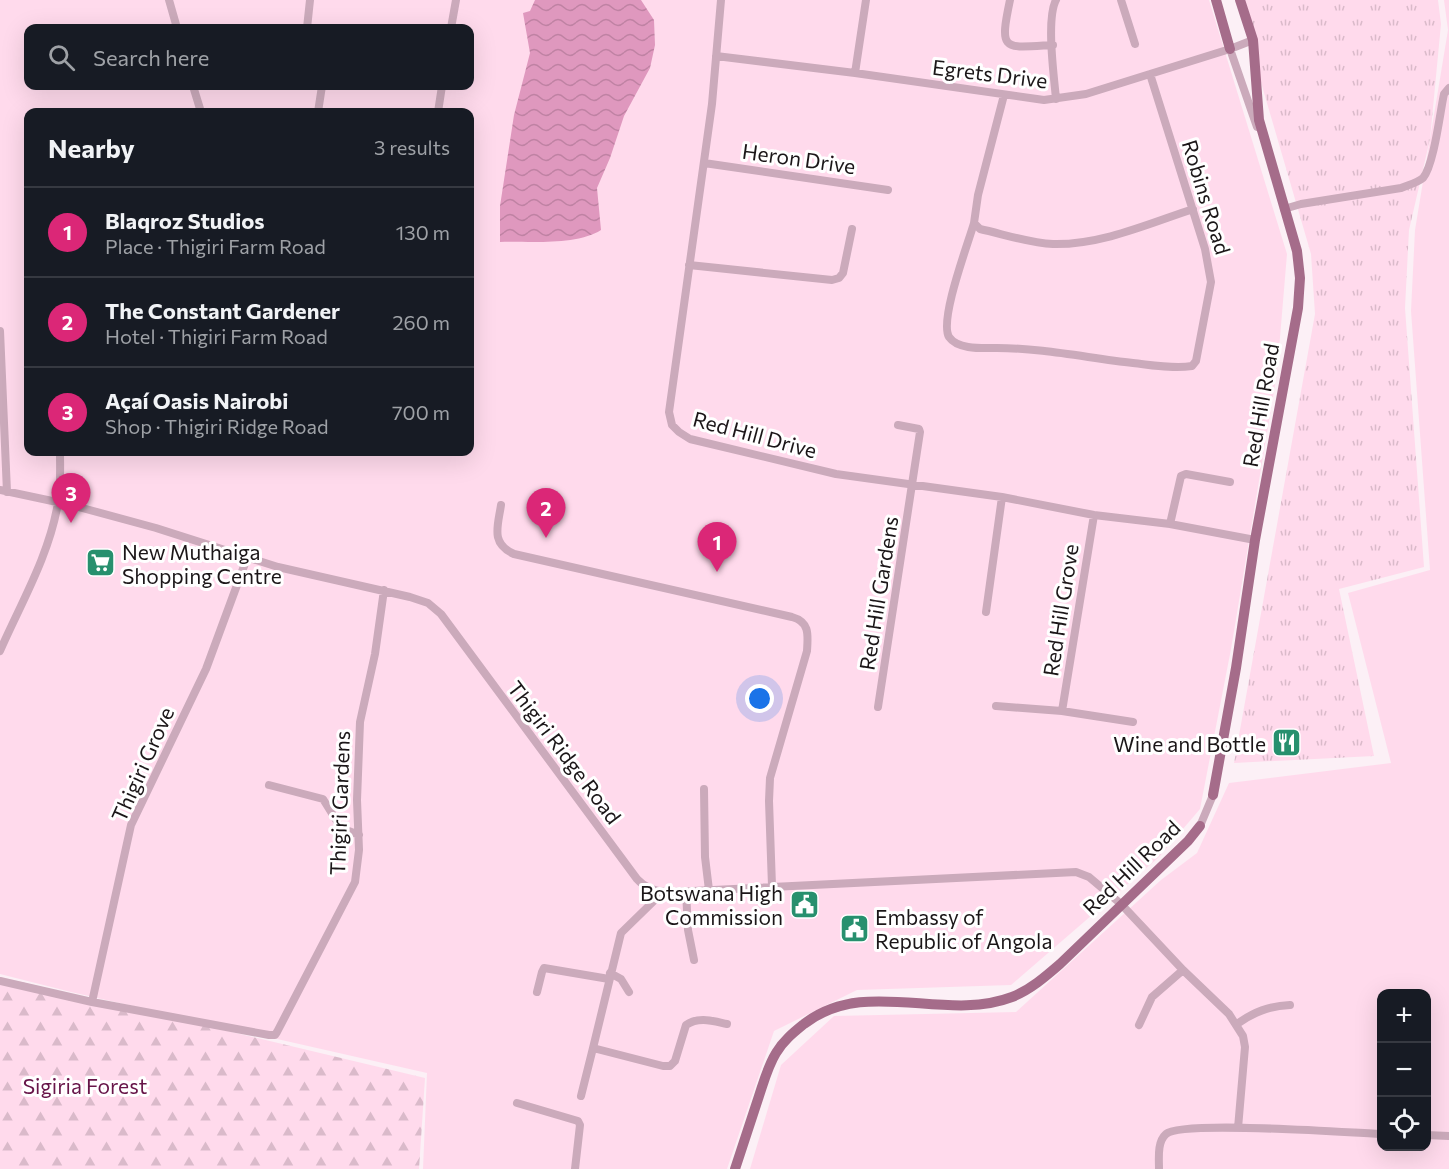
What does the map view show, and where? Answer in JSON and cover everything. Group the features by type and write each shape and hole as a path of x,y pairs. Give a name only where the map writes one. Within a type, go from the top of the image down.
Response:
{"main road":[{"name":"Red Hill Road","path":"1216,0 1230,49"},
{"name":"Red Hill Road","path":"1213,795 1236,668 1255,540 1300,291 1297,251 1265,147 1256,107 1256,65 1252,40 1240,0"},
{"name":"Red Hill Road","path":"735,1169 775,1053 786,1039 810,1020 831,1009 850,1003 877,1000 960,1006 1011,998 1042,980 1188,841 1200,826"}],"street":[{"path":"169,0 176,24"},
{"path":"307,24 310,0"},
{"path":"452,24 456,0"},
{"name":"Red Hill Drive","path":"721,0 704,163 669,412 675,428 690,439 836,474 1002,497 1094,515 1170,524 1255,540"},
{"path":"855,73 866,0"},
{"path":"1010,0 1004,28 1004,38 1007,43 1016,47 1053,45"},
{"path":"1056,0 1052,8 1056,99"},
{"path":"1121,0 1135,44"},
{"name":"Egrets Drive","path":"716,56 1044,100 1086,94 1252,40"},
{"name":"Red Hill Road","path":"1230,49 1265,147"},
{"name":"Robins Road","path":"974,222 949,307 946,326 948,336 954,342 969,347 1007,348 1156,366 1182,368 1192,366 1196,361 1211,282 1208,257 1150,74"},
{"path":"1284,210 1301,204 1401,188 1423,178 1430,167 1444,94 1449,88"},
{"path":"194,90 200,108"},
{"path":"319,108 321,90"},
{"path":"438,108 441,90"},
{"path":"1004,95 978,195 974,222 980,229 1050,244 1078,243 1115,235 1193,209"},
{"name":"Heron Drive","path":"704,163 888,190"},
{"path":"689,265 832,280 839,278 843,273 852,229"},
{"path":"0,331 4,491"},
{"name":"Red Hill Gardens","path":"878,707 920,432 919,429 898,425"},
{"path":"0,651 36,576 58,503 60,456"},
{"path":"1170,524 1179,480 1183,475 1230,482"},
{"name":"Thigiri Ridge Road","path":"4,491 182,535 278,567 384,590 428,603 441,614 637,879 650,889 662,892"},
{"path":"986,612 1002,497"},
{"path":"501,505 498,538 500,546 514,554 792,617 804,623 808,636 807,651 769,786 772,886"},
{"name":"Red Hill Grove","path":"1062,711 1094,515"},
{"name":"Thigiri Grove","path":"93,998 134,819 206,669 248,558"},
{"name":"Thigiri Gardens","path":"93,998 275,1035 280,1029 352,889 357,874 360,722 375,654 384,590"},
{"path":"996,706 1062,711 1132,722"},
{"path":"269,785 321,797 341,828 359,835"},
{"path":"704,789 705,857 709,890"},
{"name":"Red Hill Road","path":"1200,826 1213,795"},
{"path":"581,1096 621,933 662,892 1069,871 1089,877 1121,904 1237,1024 1245,1047 1238,1128"},
{"path":"686,891 688,930 694,960"},
{"path":"537,992 544,968 621,979 629,992"},
{"path":"1139,1025 1152,997 1183,970"},
{"path":"0,981 93,998"},
{"path":"1237,1024 1251,1014 1266,1008 1290,1005"},
{"path":"593,1048 670,1066 675,1060 686,1025 708,1019 727,1024"},
{"path":"516,1103 578,1121 580,1125 575,1169"},
{"path":"1159,1169 1162,1141 1171,1131 1185,1128 1377,1134"},
{"path":"1431,1135 1449,1136"}],"green space":[{"path":"0,0 1209,0 1287,254 1277,373 1231,649 1200,809 1159,857 1011,985 857,990 774,1031 727,1169 423,1169 427,1073 0,974"},
{"path":"1237,0 1438,0 1441,24 1430,139 1409,230 1405,308 1424,567 1339,589 1374,756 1234,763 1315,314 1311,254"},
{"path":"1444,0 1449,0 1449,1169 750,1169 781,1065 834,1016 1016,1012 1161,880 1197,853 1229,783 1391,763 1348,593 1430,570 1411,311 1415,230 1448,30"},
{"name":"Sigiria Forest","path":"0,977 425,1078 419,1169 0,1169"}],"water":[{"path":"535,0 641,0 654,20 655,45 650,68 624,116 597,188 601,230 566,241 500,242 500,206 514,115 530,53 523,13 530,11"}],"place":[{"name":"Açaí Oasis Nairobi","path":"71,523"},
{"name":"The Constant Gardener","path":"546,538"},
{"name":"New Muthaiga Shopping Centre","path":"101,563"},
{"name":"Blaqroz Studios","path":"717,572"},
{"name":"Wine and Bottle","path":"1287,743"},
{"name":"Botswana High Commission","path":"804,904"},
{"name":"Embassy of Republic of Angola","path":"854,928"}]}
